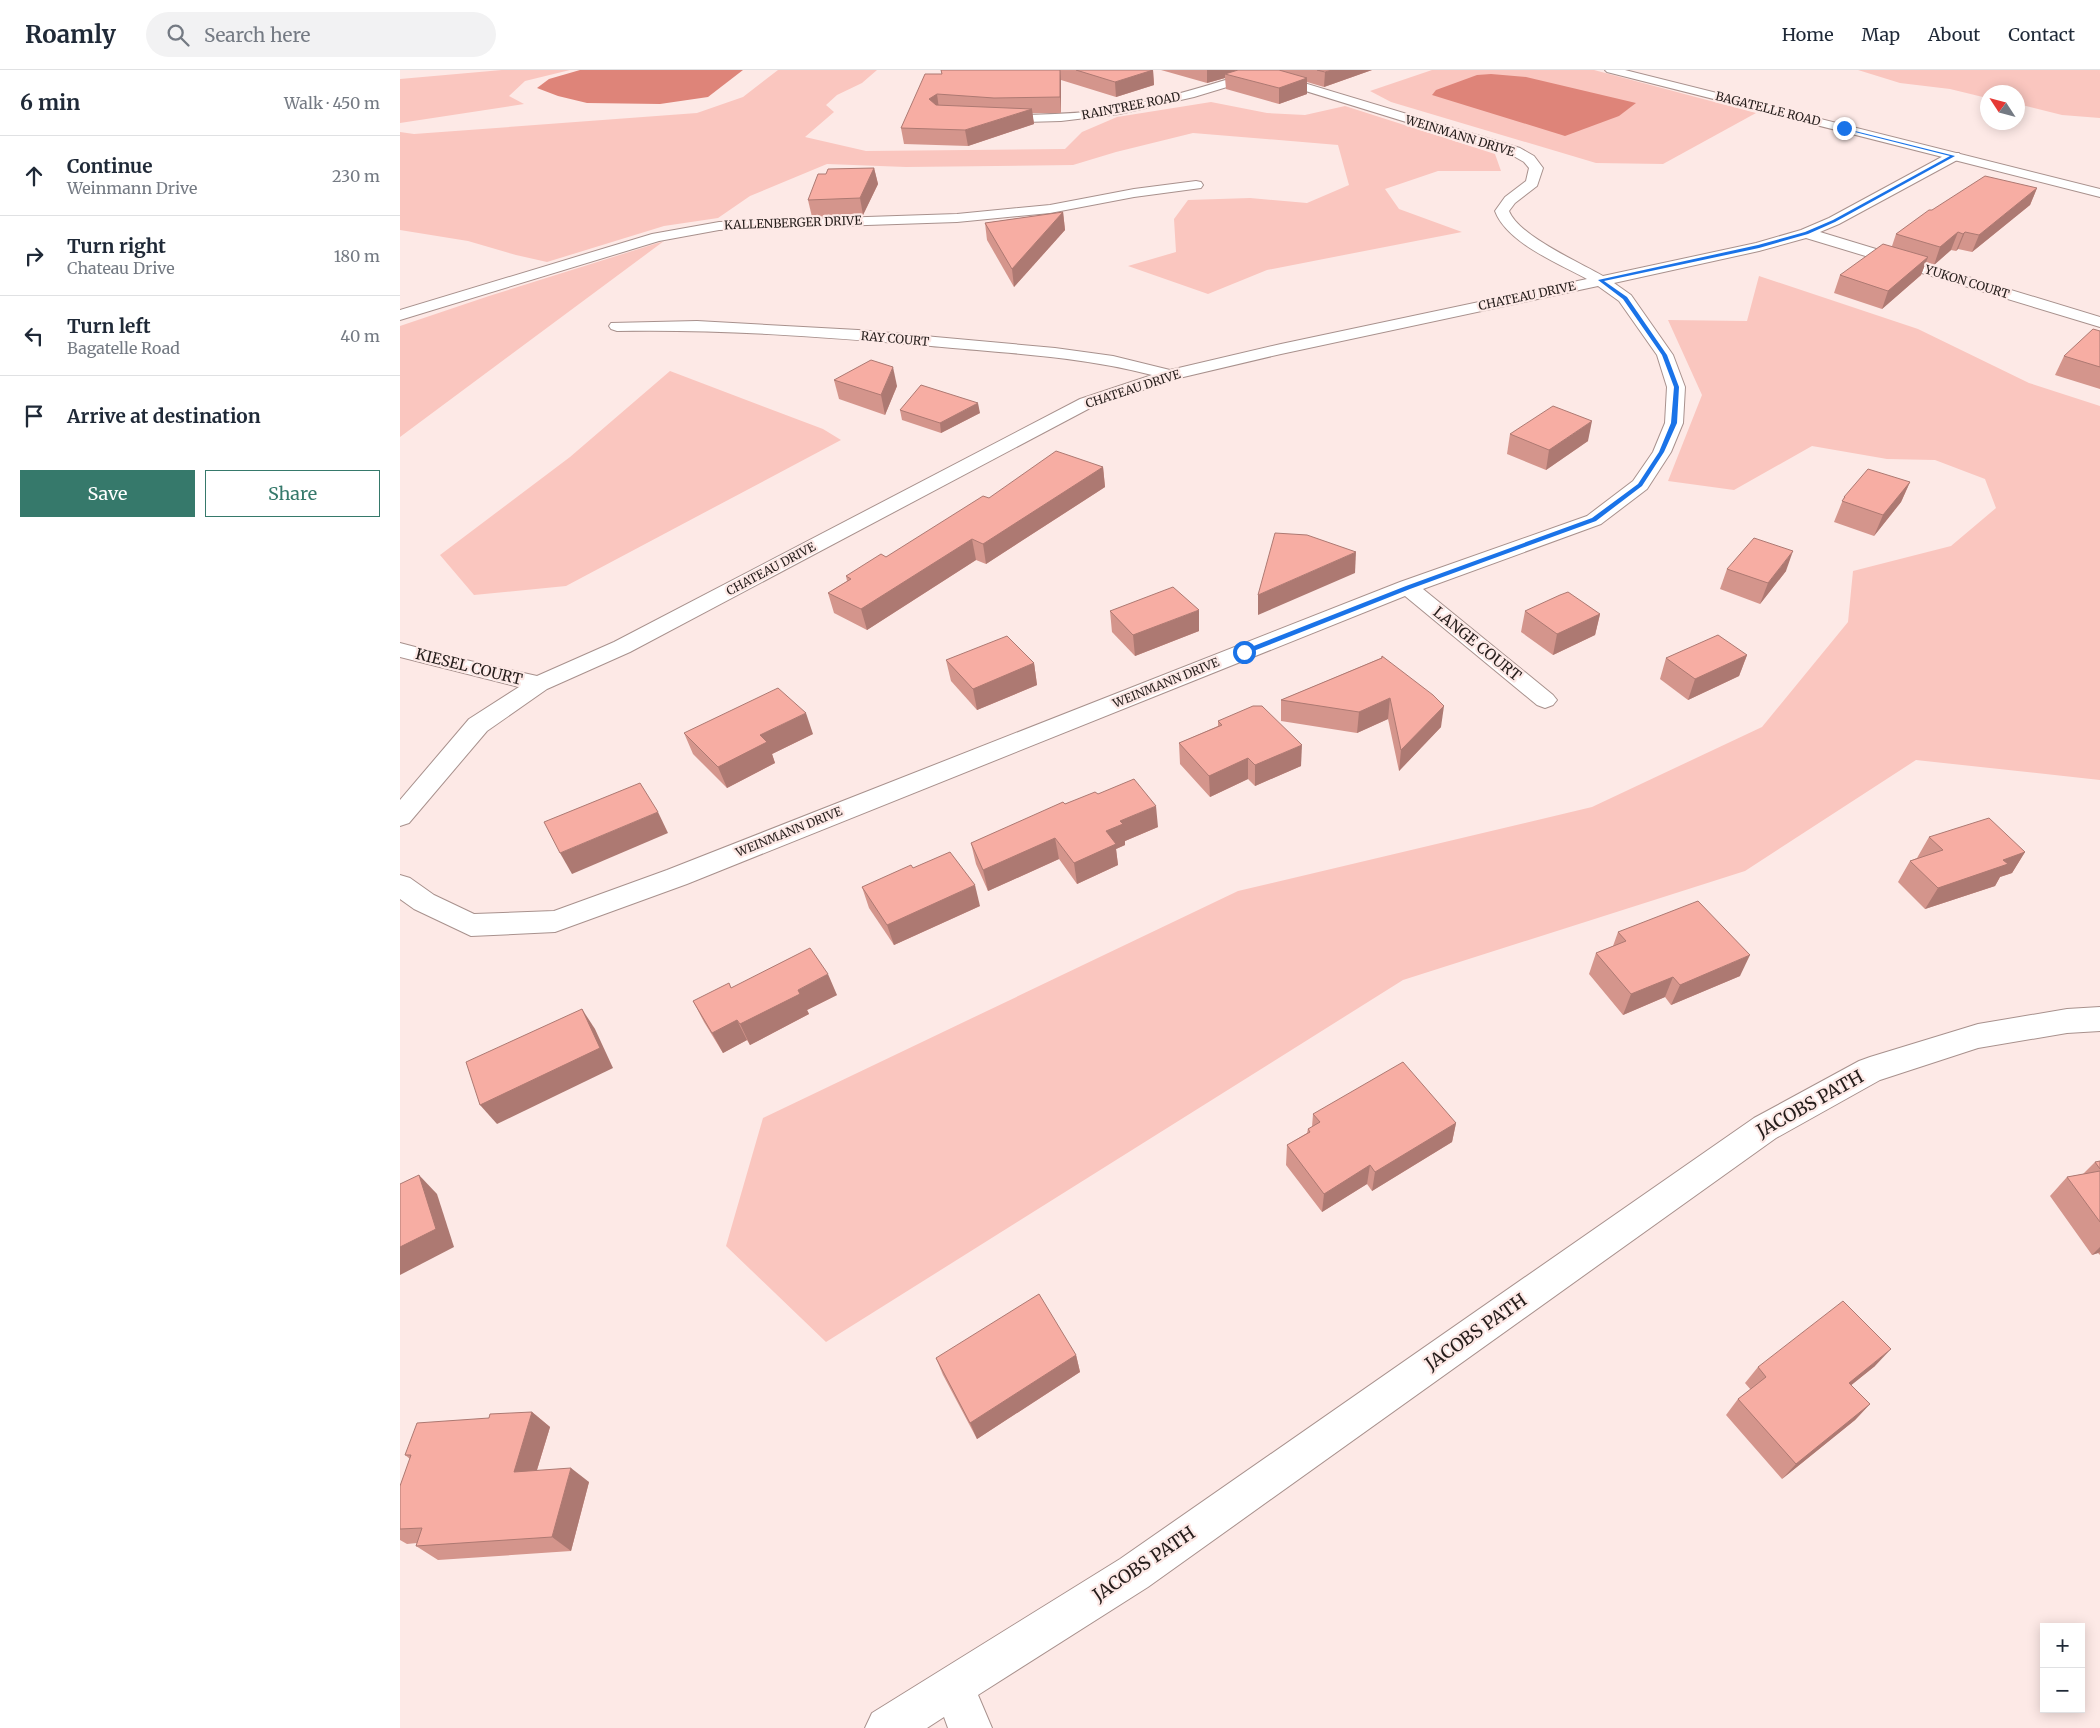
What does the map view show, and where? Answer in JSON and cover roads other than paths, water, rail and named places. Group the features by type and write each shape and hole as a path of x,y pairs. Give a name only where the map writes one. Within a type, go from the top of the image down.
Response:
{"street":[{"name":"BAGATELLE ROAD","path":"1611,70 2100,193"},
{"name":"RAINTREE ROAD","path":"983,119 1071,118 1113,112 1193,94 1254,72"},
{"name":"WEINMANN DRIVE","path":"400,885 424,902 471,925 555,921 677,877 1408,588 1594,520 1640,485 1662,452 1674,423 1676,387 1665,355 1625,298 1600,280 1530,241 1506,221 1502,211 1510,200 1532,183 1536,168 1529,159 1515,151 1254,72"},
{"name":"CHATEAU DRIVE","path":"400,817 478,725 539,684 622,647 1086,403 1170,375 1281,349 1759,246 1806,233 1834,221 1954,156"},
{"name":"KALLENBERGER DRIVE","path":"400,315 658,237 719,226 958,218 1050,208 1134,193 1196,185"},
{"name":"YUKON COURT","path":"1806,233 2100,322"},
{"name":"RAY COURT","path":"617,326 678,323 722,325 900,339 1078,355 1139,366 1170,375"},
{"name":"LANGE COURT","path":"1408,588 1545,700"},
{"name":"KIESEL COURT","path":"400,650 454,665 539,684"},
{"name":"JACOBS PATH","path":"887,1728 1134,1573 1765,1128 1870,1070 1978,1036 2067,1021 2100,1019"},
{"path":"953,1688 970,1728"}]}
